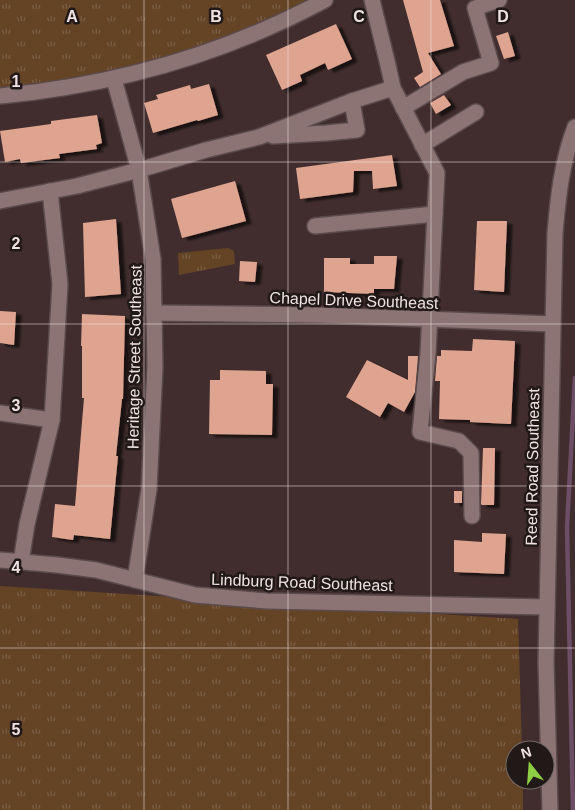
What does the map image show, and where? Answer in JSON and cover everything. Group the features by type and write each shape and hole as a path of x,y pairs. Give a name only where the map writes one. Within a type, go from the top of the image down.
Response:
{"street":[{"path":"0,96 64,89 114,79 182,61 251,35 325,0"},
{"path":"372,0 393,88 437,173 428,353 420,432 459,441 471,453 472,516"},
{"path":"403,108 463,72 491,63 475,8 499,0"},
{"name":"Heritage Street Southeast","path":"114,79 139,170 153,259 155,367 149,489 135,580"},
{"path":"0,201 77,186 259,137 352,101 393,88"},
{"path":"259,137 357,130 352,101"},
{"path":"422,144 476,112"},
{"name":"Reed Road Southeast","path":"550,810 546,662 555,233 559,191 566,152 575,127"},
{"path":"21,562 27,524 52,420 60,284 50,191"},
{"path":"315,226 435,214"},
{"name":"Chapel Drive Southeast","path":"154,313 318,315 553,324"},
{"path":"0,413 52,420"},
{"name":"Lindburg Road Southeast","path":"0,560 96,570 195,594 267,601 547,607"}],"green space":[{"path":"0,0 325,0 189,59 0,96"},
{"path":"228,248 234,251 235,264 179,275 178,253"},
{"path":"0,586 518,619 522,740 505,740 505,790 523,790 523,810 0,810"}],"building":[{"path":"403,0 440,0 454,46 428,53 441,74 420,87 414,78 423,72"},
{"path":"336,24 352,59 328,70 325,63 300,75 302,81 282,90 266,55"},
{"path":"508,32 515,56 504,59 496,36"},
{"path":"209,84 218,115 153,133 144,103 158,99 156,95 190,85 191,89"},
{"path":"444,95 451,105 436,114 430,103"},
{"path":"97,115 102,143 96,145 97,149 59,154 60,158 21,163 20,159 5,162 0,131 51,124 51,121"},
{"path":"392,155 397,186 373,189 372,171 354,171 353,192 300,199 296,168"},
{"path":"235,181 246,221 182,238 171,199"},
{"path":"116,219 121,294 85,297 83,223"},
{"path":"477,221 507,221 504,292 474,290"},
{"path":"374,256 397,256 394,289 374,289 374,294 324,292 324,258 350,258 350,264 374,264"},
{"path":"240,261 257,262 255,282 239,281"},
{"path":"0,311 16,312 14,345 0,343"},
{"path":"82,314 125,316 123,399 116,456 118,456 110,539 74,535 73,540 52,537 55,504 75,506 84,398 82,398"},
{"path":"473,339 515,341 511,424 439,419 440,381 435,381 437,356 441,356 441,350 472,351"},
{"path":"408,356 418,356 415,392 404,412 388,403 380,417 346,397 367,360 408,380"},
{"path":"220,370 266,371 266,384 273,384 272,435 209,434 210,380 220,380"},
{"path":"483,448 495,448 494,505 481,504"},
{"path":"454,491 462,491 462,503 454,503"},
{"path":"482,533 506,534 504,574 454,572 454,540 482,542"}],"waterway":[{"path":"573,810 567,527 575,378"}]}
